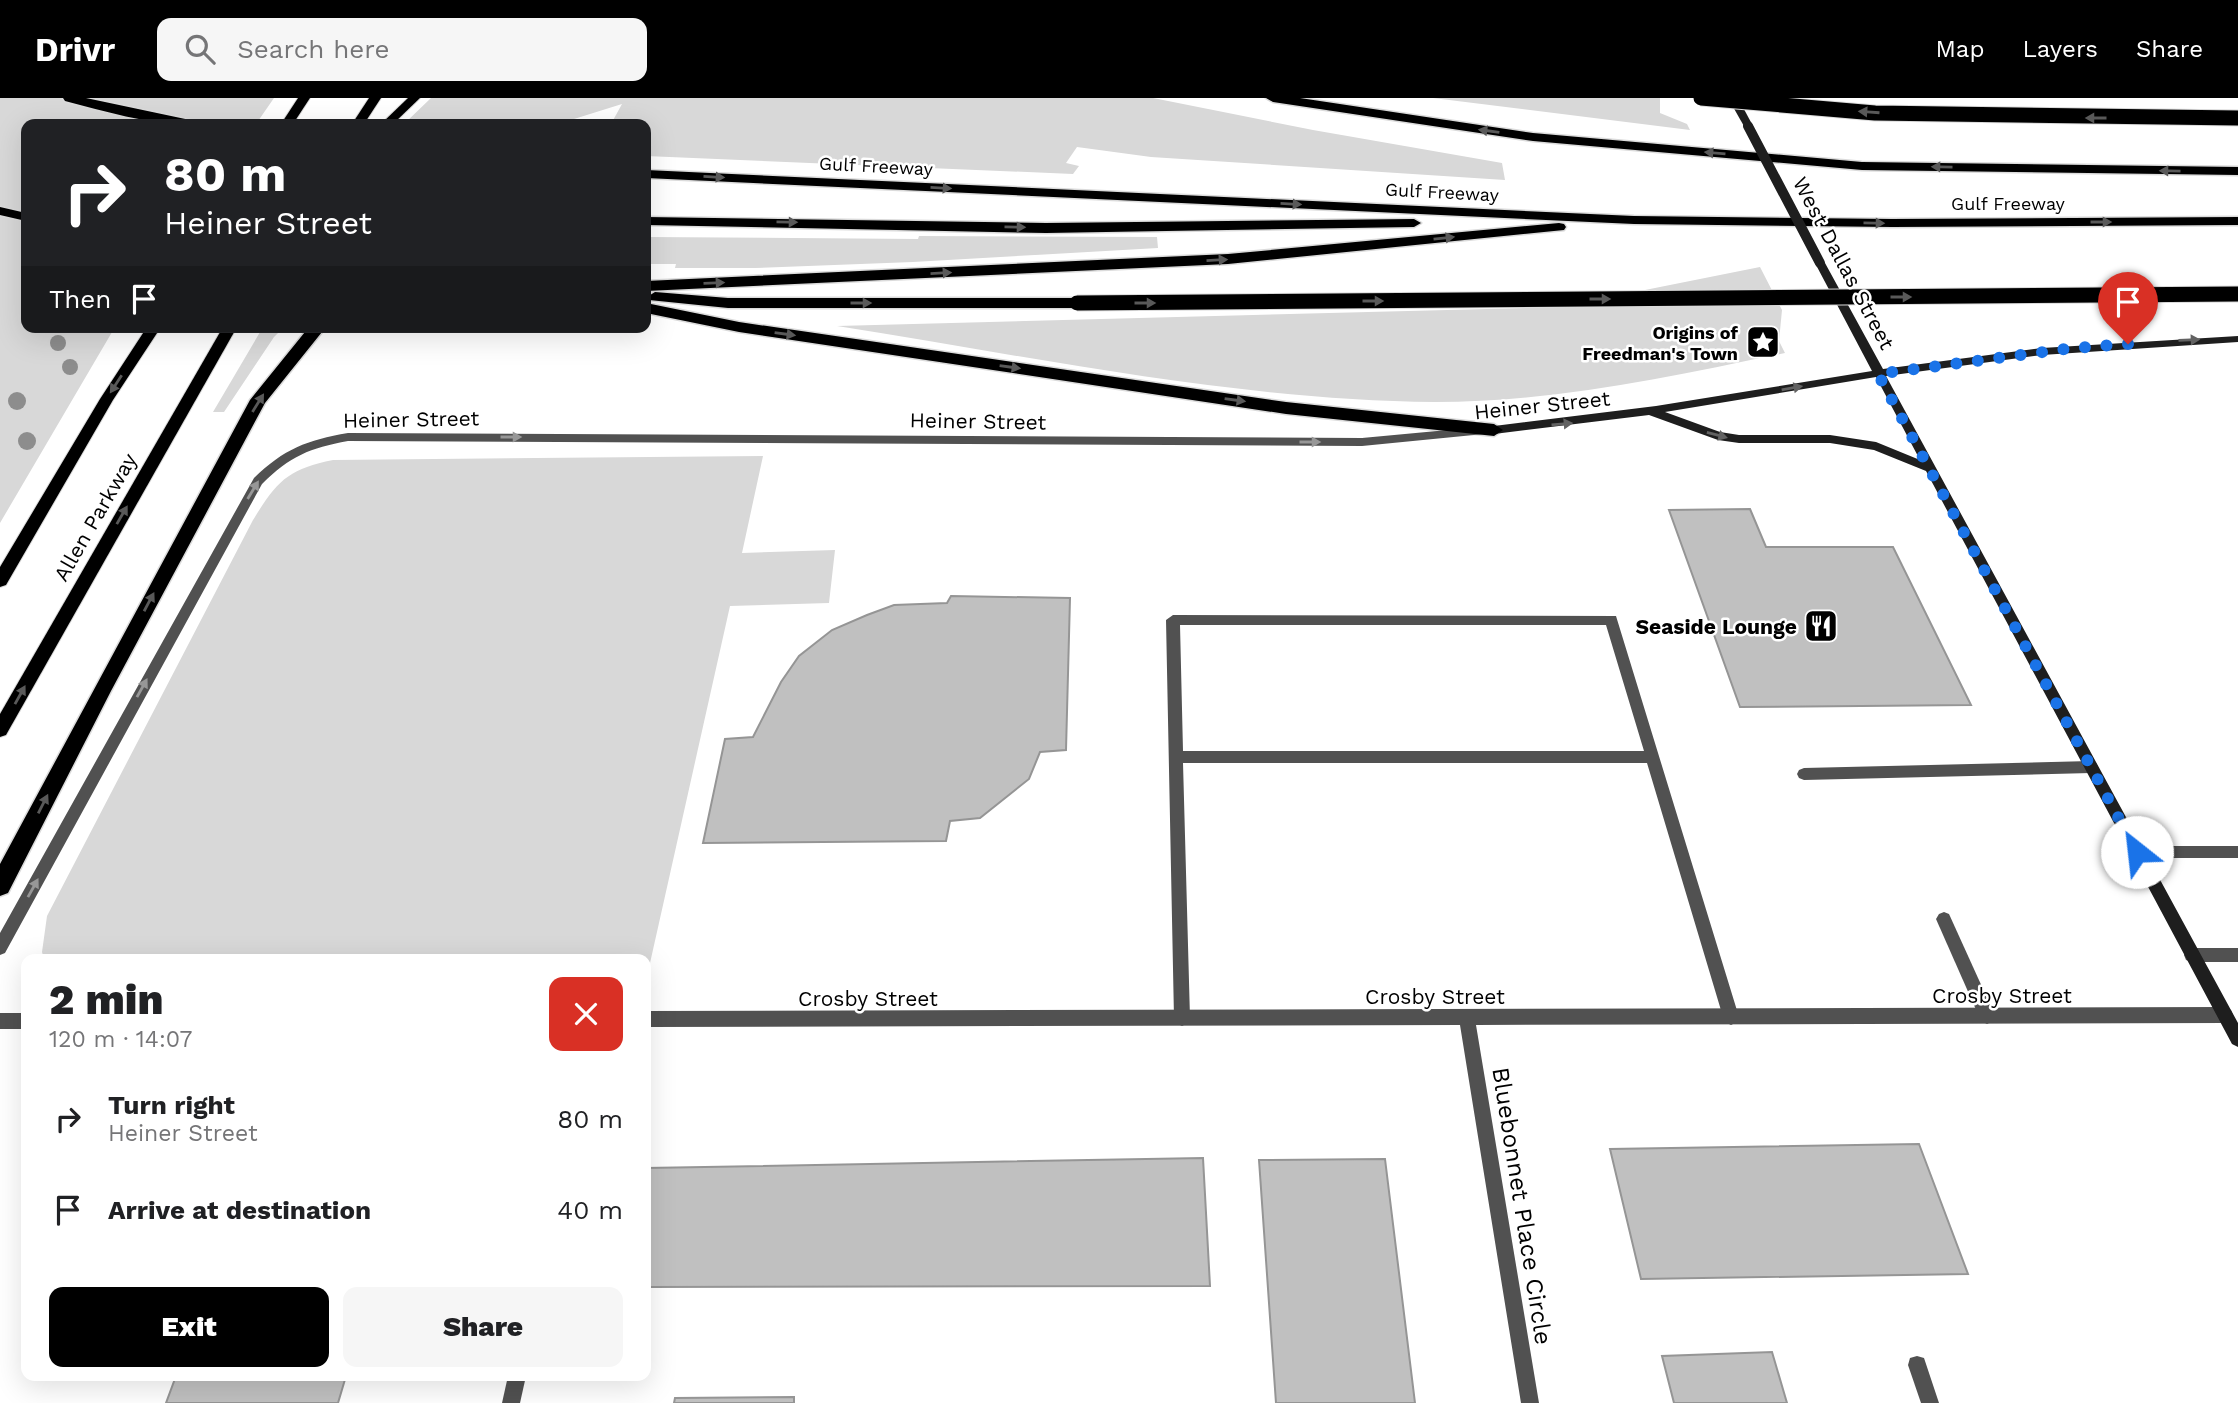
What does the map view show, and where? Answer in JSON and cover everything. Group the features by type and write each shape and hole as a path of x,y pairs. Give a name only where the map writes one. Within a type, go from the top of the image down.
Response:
{"highway":[{"path":"70,98 163,119"},
{"name":"Gulf Freeway","path":"1272,98 1533,137 1862,166 2238,171"},
{"path":"1700,98 1875,113 2238,118"},
{"name":"Gulf Freeway","path":"651,174 1634,220 1892,223 2238,221"},
{"path":"0,211 21,216"},
{"path":"651,221 1046,228 1634,220"},
{"path":"651,286 1228,259 1634,220"},
{"path":"651,297 728,303 1077,303 2238,294"},
{"path":"651,309 739,327 1286,408 1494,430"},
{"path":"0,886 103,687 258,400 313,333"}],"main road":[{"path":"289,119 304,98"},
{"path":"361,119 375,98"},
{"path":"392,119 414,98"},
{"name":"West Dallas Street","path":"1732,98 1878,374 2238,1039"},
{"path":"0,581 107,399 149,333"},
{"name":"Allen Parkway","path":"0,730 227,333"},
{"name":"Heiner Street","path":"1494,430 1587,422 1878,374 2073,348 2238,339"},
{"path":"1653,412 1718,436 1739,439 1830,439 1876,446 1929,468"}],"street":[{"name":"Heiner Street","path":"0,948 258,481 282,457 317,442 348,437 594,436 1362,442 1494,430"},
{"path":"1182,1018 1173,620 1611,620 1731,1017"},
{"path":"1176,757 1653,757"},
{"path":"1804,774 2091,767"},
{"path":"2137,852 2238,852"},
{"path":"1944,919 1987,1016"},
{"path":"2192,955 2238,955"},
{"name":"Crosby Street","path":"651,1019 2225,1015"},
{"name":"Bluebonnet Place Circle","path":"1466,1017 1530,1403"},
{"path":"0,1021 21,1021"},
{"path":"1917,1365 1930,1403"},
{"path":"511,1403 516,1381"}],"shaded area":[{"path":"0,98 274,98 259,119 21,119 21,333 111,333 0,523"},
{"path":"431,98 1153,98 1313,130 1502,163 1505,180 1151,157 1077,147 1066,163 1079,166 1073,174 651,156 651,119 614,119 622,104 574,119 409,119"},
{"path":"1433,98 1660,98 1660,113 1687,124 1690,130"},
{"path":"919,236 1157,237 1158,248 755,268 675,268 676,264 651,264 651,237 918,239"},
{"path":"1760,267 1782,310 1779,341 1785,353 1567,393 1479,401 1435,402 1285,394 1135,375 837,326 1560,307"},
{"path":"259,333 278,333 224,412 213,412"},
{"path":"763,456 742,553 835,550 829,603 730,606 651,959 651,954 43,954 47,916 253,520 269,495 285,479 305,468 333,460"}],"building":[{"name":"Seaside Lounge","path":"1750,509 1766,547 1893,547 1971,705 1740,707 1669,510"},
{"path":"951,596 1070,598 1066,750 1040,752 1029,779 980,818 950,821 946,841 703,843 725,739 753,737 781,682 799,656 832,630 867,615 894,605 947,603"},
{"path":"1919,1144 1968,1274 1641,1279 1610,1149"},
{"path":"1203,1158 1210,1286 651,1287 651,1168"},
{"path":"1385,1159 1415,1403 1276,1403 1259,1160"},
{"path":"1772,1352 1787,1403 1674,1403 1662,1356"},
{"path":"174,1381 345,1381 338,1403 166,1403"},
{"path":"794,1397 794,1403 674,1403 675,1398"}],"place":[{"name":"Origins of Freedman's Town","path":"1763,342"},
{"name":"Seaside Lounge","path":"1821,626"}],"route":[{"path":"2128,344 2073,348 1878,374 2137,852"}]}
